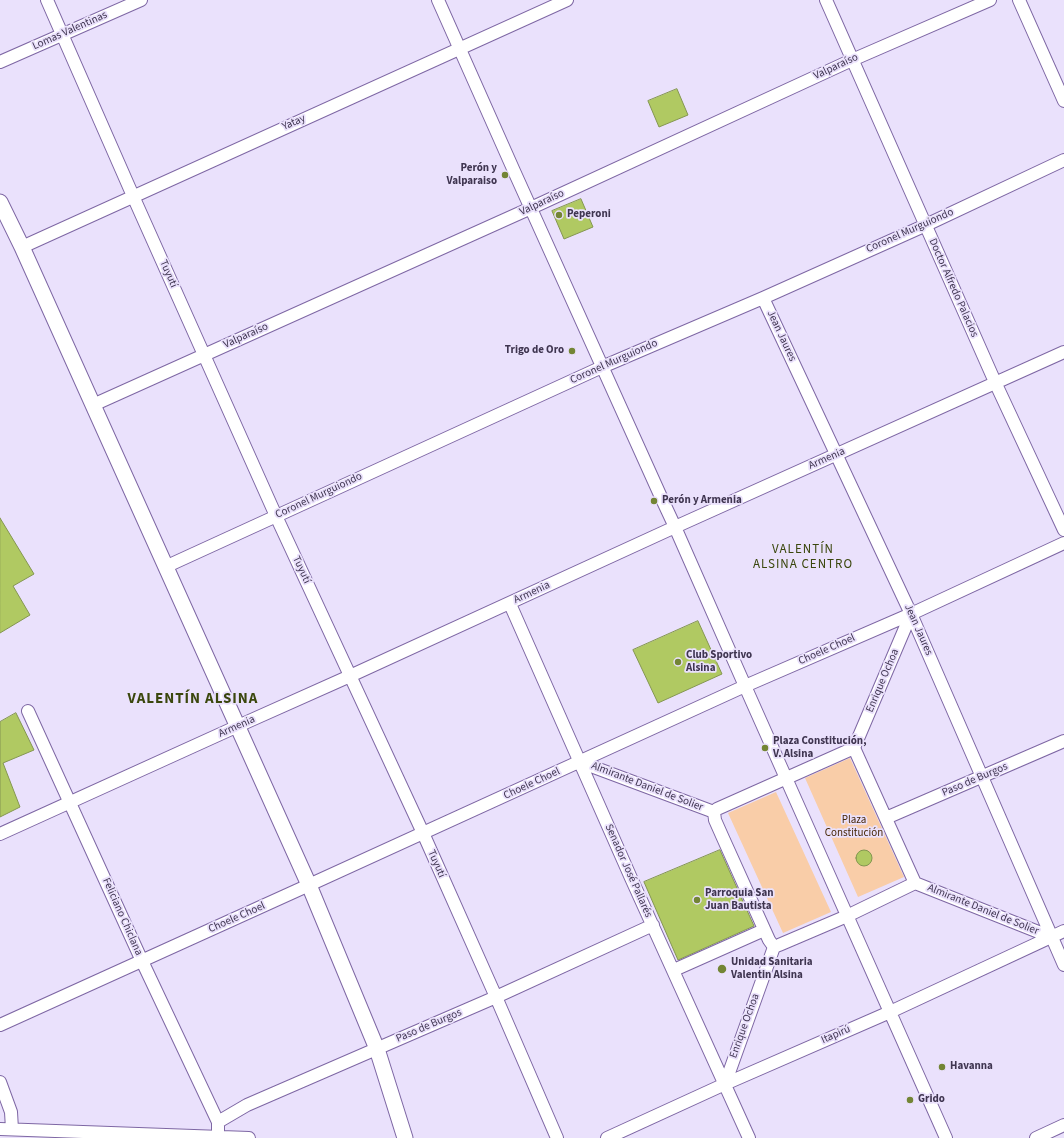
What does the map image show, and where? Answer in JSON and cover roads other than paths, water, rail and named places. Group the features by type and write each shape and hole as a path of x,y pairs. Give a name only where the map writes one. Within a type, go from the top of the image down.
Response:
{"main road":[{"path":"0,202 309,885 377,1049 405,1138"}],"street":[{"name":"Tuyutí","path":"47,0 276,516 423,834 557,1138"},
{"name":"Lomas Valentinas","path":"0,62 141,0"},
{"path":"438,0 675,527 946,1138"},
{"name":"Yatay","path":"22,248 133,196 567,0"},
{"name":"Doctor Alfredo Palacios","path":"826,0 995,382 1064,530"},
{"name":"Valparaíso","path":"93,405 531,208 852,60 990,0"},
{"path":"1019,0 1064,101"},
{"name":"Coronel Murguiondo","path":"165,566 602,367 763,298 926,225 1064,160"},
{"name":"Jean Jaures","path":"763,298 911,614 1064,966"},
{"name":"Armenia","path":"0,834 1064,352"},
{"name":"Choele Choel","path":"0,1025 423,834 745,686 911,614 1064,543"},
{"name":"Senador José Pallarés","path":"510,604 749,1138"},
{"name":"Enrique Ochoa","path":"854,748 911,614"},
{"name":"Feliciano Chiclana","path":"28,710 142,961 218,1122"},
{"name":"Paso de Burgos","path":"886,818 1064,741"},
{"path":"854,748 915,883 847,916 774,947 764,930 715,820 714,812 717,809 854,748"},
{"name":"Almirante Daniel de Solier","path":"580,762 714,812"},
{"name":"Almirante Daniel de Solier","path":"915,883 1051,937"},
{"name":"Paso de Burgos","path":"218,1122 247,1105 496,997 653,925"},
{"path":"674,970 764,930"},
{"name":"Itapirú","path":"606,1138 890,1012 1064,931"},
{"name":"Enrique Ochoa","path":"725,1084 774,947"},
{"path":"0,1082 11,1112 6,1129 249,1138"},
{"path":"218,1122 218,1136"},
{"path":"1036,1138 1064,1126"}],"place":[{"name":"Perón y Valparaiso","path":"505,175"},
{"name":"Peperoni","path":"559,215"},
{"name":"Trigo de Oro","path":"572,351"},
{"name":"Perón y Armenia","path":"654,501"},
{"name":"Club Sportivo Alsina","path":"678,662"},
{"name":"Plaza Constitución, V. Alsina","path":"765,748"},
{"name":"Parroquia San Juan Bautista","path":"697,900"},
{"name":"Unidad Sanitaria Valentin Alsina","path":"722,969"},
{"name":"Havanna","path":"942,1067"},
{"name":"Grido","path":"910,1100"}],"district":[{"name":"VALENTÍN ALSINA CENTRO","path":"803,558"},
{"name":"VALENTÍN ALSINA","path":"193,700"}],"park label":[{"name":"Plaza Constitución","path":"854,827"}]}
